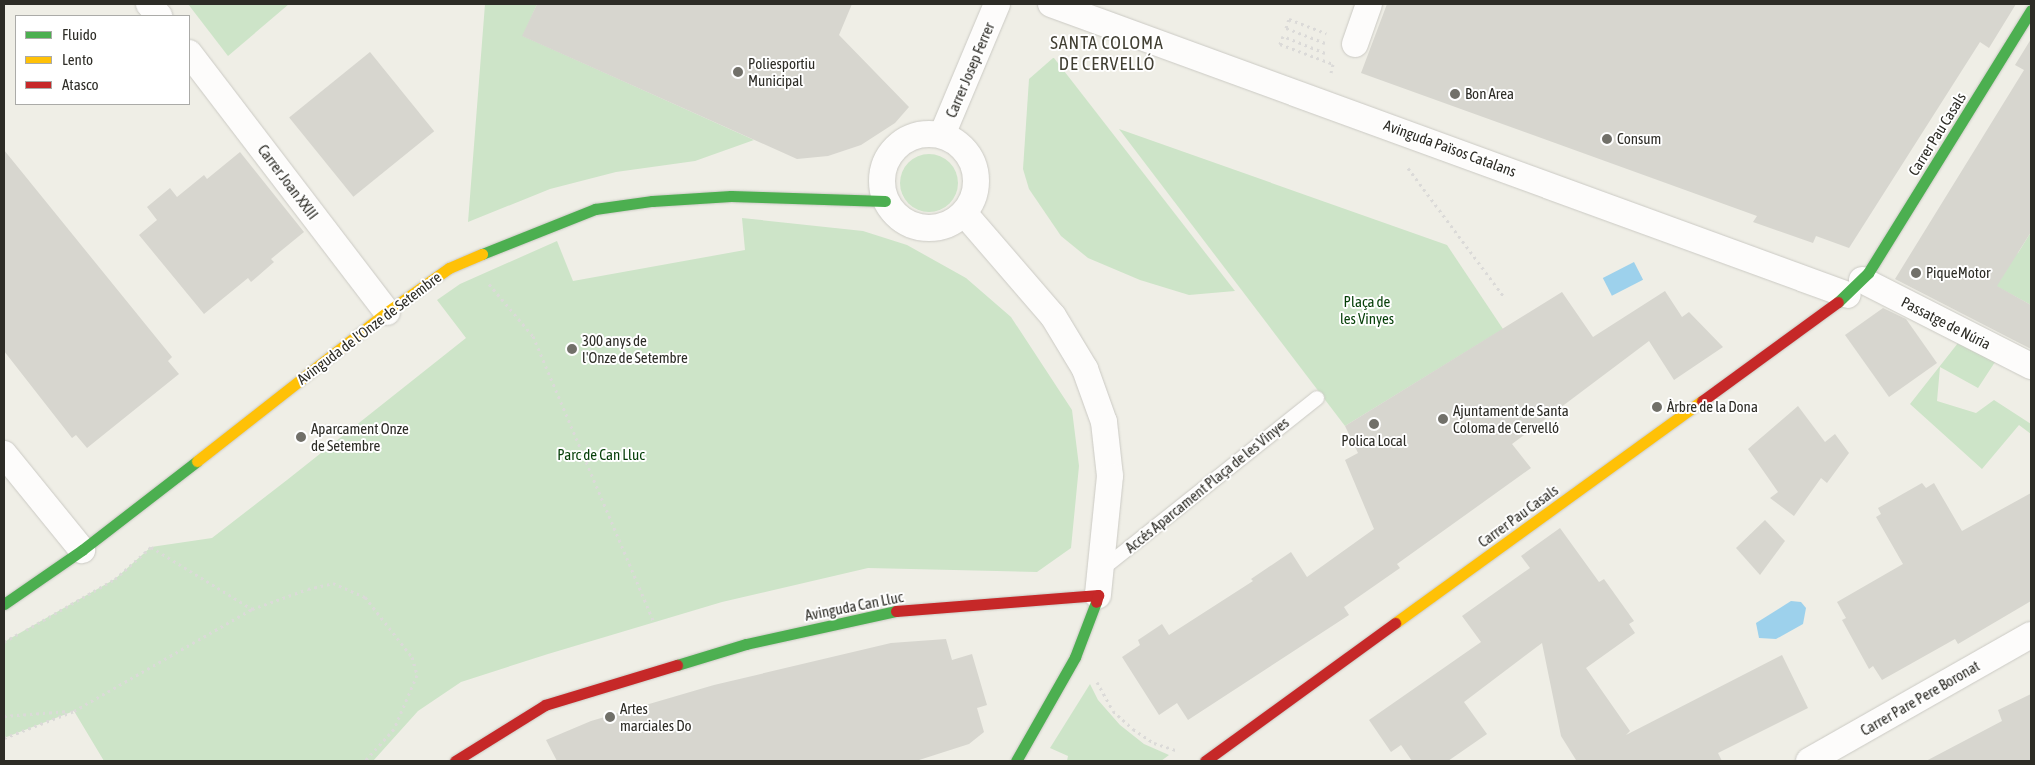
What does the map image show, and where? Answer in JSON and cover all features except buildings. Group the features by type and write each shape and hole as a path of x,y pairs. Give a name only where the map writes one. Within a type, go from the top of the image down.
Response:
{"street":[{"path":"149,4 158,15"},
{"name":"Carrer Josep Ferrer","path":"942,135 997,4"},
{"name":"Avinguda Països Catalans","path":"1050,4 1859,283"},
{"path":"1342,44 1369,4"},
{"name":"Carrer Pau Casals","path":"1205,761 1859,283 2031,10"},
{"name":"Carrer Joan XXIII","path":"190,54 387,312"},
{"path":"942,135 957,142 975,168 977,184 973,200 964,213 952,223 937,229 921,228 893,214 885,201 881,185 882,170 898,144 911,137 942,135"},
{"name":"Avinguda de l'Onze de Setembre","path":"4,604 82,550 387,312 449,268 525,235 595,209 652,201 731,196 885,201"},
{"path":"964,213 1053,316 1085,369 1104,422 1110,476 1098,584 1075,657 1016,761"},
{"name":"Passatge de Núria","path":"1859,283 2031,366"},
{"path":"4,454 82,550"},
{"name":"Avinguda Can Lluc","path":"455,761 545,705 746,644 902,610 1098,584"},
{"name":"Carrer Pare Pere Boronat","path":"1809,761 2031,635"}],"lane":[{"name":"Accés Aparcament Plaça de les Vinyes","path":"1098,584 1317,398"}],"path":[{"path":"1289,19 1342,44 1286,28 1289,19"},
{"path":"1327,53 1283,36 1280,44 1333,64 1331,73"},
{"path":"1404,163 1505,298"},
{"path":"488,282 533,336 654,623"},
{"path":"4,642 115,579 151,547 252,609"},
{"path":"4,738 74,711 252,609 308,589 333,583 365,597 412,657 417,675 394,729 365,761"},
{"path":"1094,677 1113,711 1126,723 1154,743 1182,751"},
{"path":"4,716 74,711"}],"green space":[{"path":"188,4 289,4 228,56"},
{"path":"485,4 537,4 523,36 754,140 695,161 616,172 550,189 468,222"},
{"path":"1053,58 1235,291 1189,295 1140,280 1088,258 1061,236 1029,189 1023,169 1029,79"},
{"name":"Plaça de les Vinyes","path":"1119,129 1447,245 1503,329 1345,426"},
{"path":"929,154 940,156 953,167 958,183 956,194 945,207 929,212 918,210 905,199 900,183 902,172 913,159"},
{"name":"Parc de Can Lluc","path":"742,218 863,231 907,245 966,278 1011,317 1072,410 1079,466 1071,548 1037,572 868,568 722,602 548,654 461,682 418,711 373,761 104,761 74,711 4,738 4,642 115,579 151,547 212,538 287,480 466,338 437,300 460,284 557,241 573,281 745,250"},
{"path":"2031,232 2031,305 1959,266 2018,253"},
{"path":"1958,343 1995,362 1978,388 1940,367 1937,401 1976,413 1994,400 2031,424 2031,434 2019,425 1982,469 1910,404"},
{"path":"1090,684 1098,700 1120,725 1144,744 1169,755 1161,761 1067,761 1068,756 1050,748"}],"water":[{"path":"1634,262 1643,280 1612,296 1603,278"},
{"path":"1791,601 1801,602 1806,608 1803,624 1776,639 1759,638 1756,623"}],"traffic: fast":[{"path":"1838,302 1868,273 2031,10"},
{"path":"482,254 595,209 652,201 731,196 885,201"},
{"path":"4,604 82,550 197,461"},
{"path":"1016,761 1075,657 1096,602"},
{"path":"677,665 746,644 896,611"}],"traffic: slow":[{"path":"197,461 387,312 449,268 482,254"},
{"path":"1395,623 1702,401"}],"traffic: jam":[{"path":"1702,401 1838,302"},
{"path":"896,611 1098,595 1096,602"},
{"path":"1205,761 1395,623"},
{"path":"455,761 545,705 677,665"}],"place":[{"name":"Poliesportiu Municipal","path":"738,72"},
{"name":"Bon Area","path":"1455,94"},
{"name":"Consum","path":"1607,139"},
{"name":"PiqueMotor","path":"1916,273"},
{"name":"300 anys de l'Onze de Setembre","path":"572,349"},
{"name":"Àrbre de la Dona","path":"1657,407"},
{"name":"Ajuntament de Santa Coloma de Cervelló","path":"1443,419"},
{"name":"Polica Local","path":"1374,424"},
{"name":"Aparcament Onze de Setembre","path":"301,437"},
{"name":"Artes marciales Do","path":"610,717"}],"district":[{"name":"SANTA COLOMA DE CERVELLÓ","path":"1107,54"}]}
